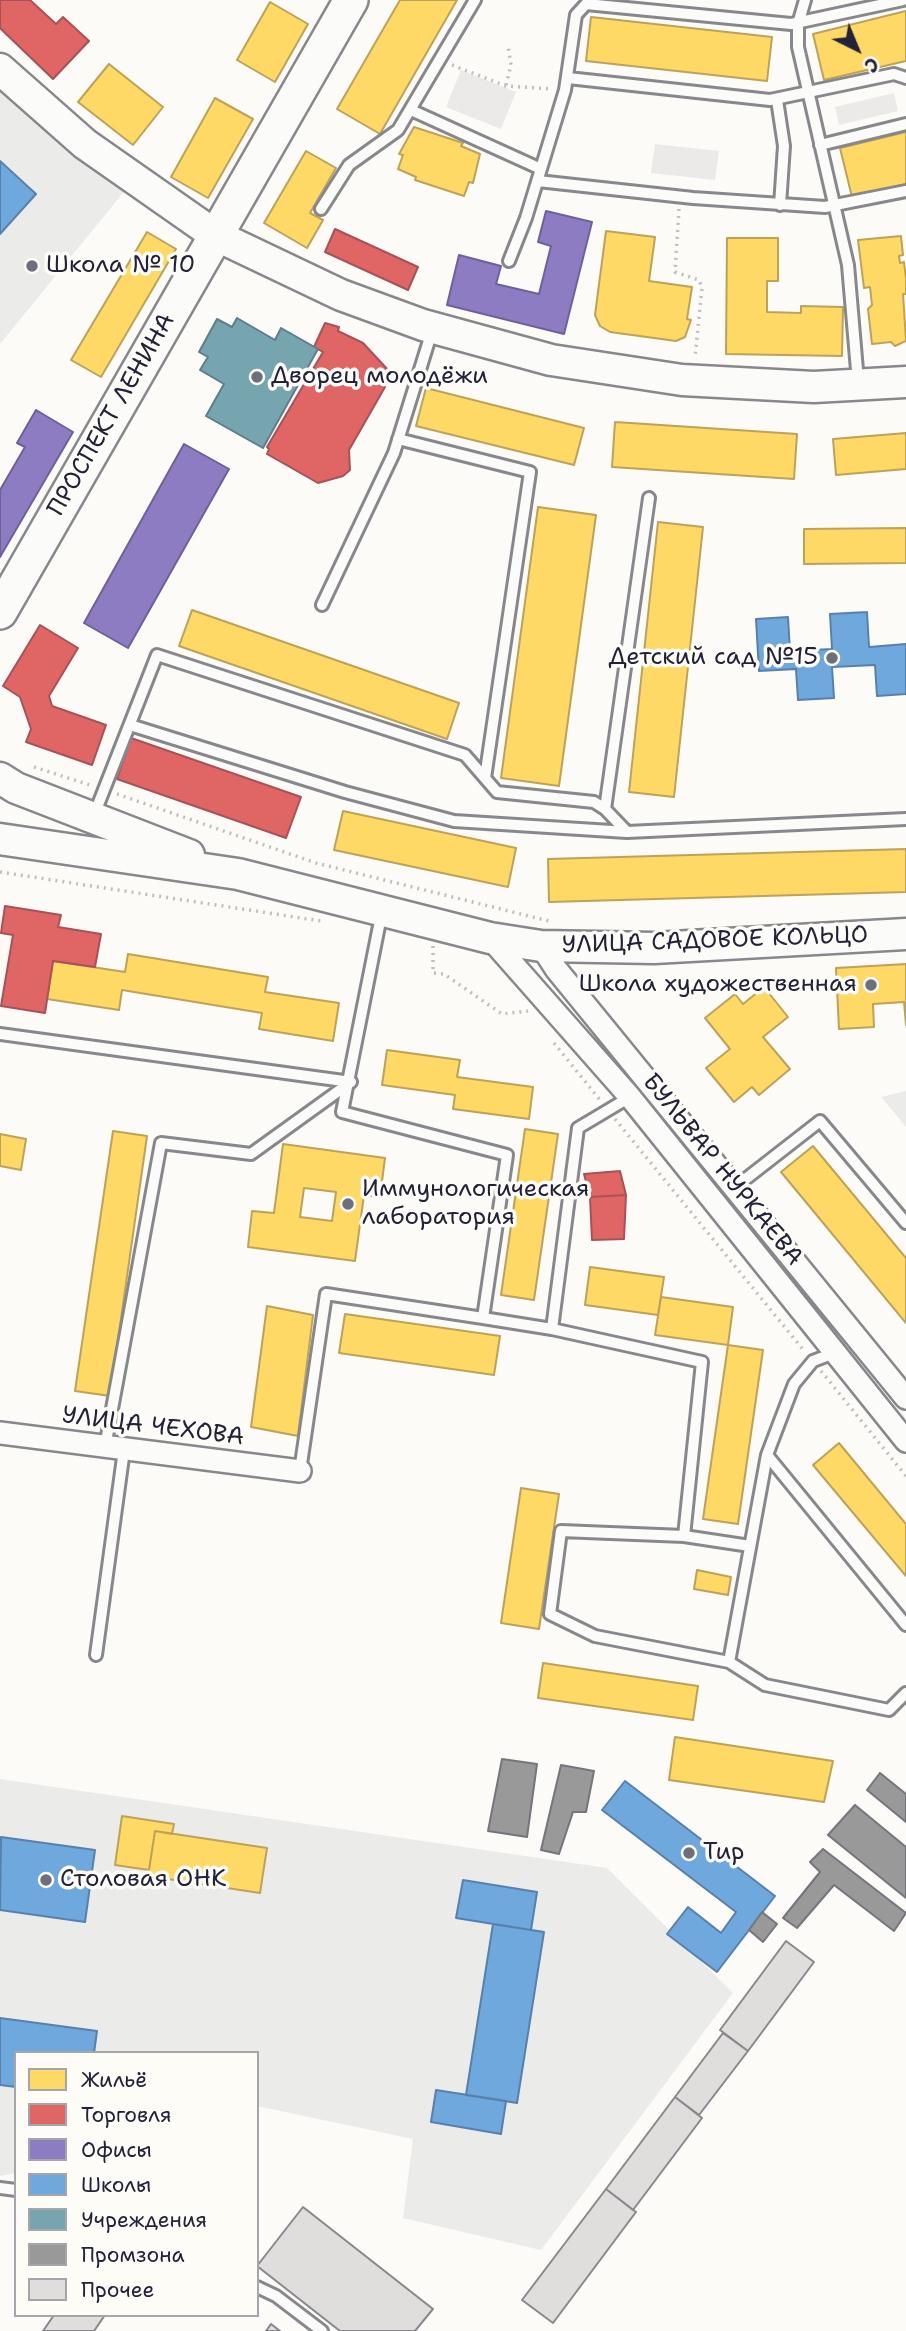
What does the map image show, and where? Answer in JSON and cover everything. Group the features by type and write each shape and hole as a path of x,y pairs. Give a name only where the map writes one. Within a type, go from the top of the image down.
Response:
{"main road":[{"name":"ПРОСПЕКТ ЛЕНИНА","path":"0,612 351,0"},
{"path":"0,69 85,144 215,235 341,295 433,328 551,360 692,382 770,386 906,382"},
{"name":"УЛИЦА САДОВОЕ КОЛЬЦО","path":"12,771 16,788 238,874"},
{"name":"УЛИЦА САДОВОЕ КОЛЬЦО","path":"0,839 238,874 490,938 547,934 654,948 906,934"}],"street":[{"name":"БУЛЬВАР НУРКАЕВА","path":"547,934 556,970 906,1398"},
{"name":"БУЛЬВАР НУРКАЕВА","path":"490,938 630,1097 906,1441"},
{"name":"УЛИЦА ЧЕХОВА","path":"0,1433 300,1471"}],"lane":[{"path":"321,209 349,165 393,136 475,0"},
{"path":"805,0 798,24 798,47 850,280 858,385"},
{"path":"509,261 538,181 565,90 576,15 582,6 592,2 798,24 903,0"},
{"path":"568,78 777,100 894,74 906,78"},
{"path":"777,100 783,146 780,205"},
{"path":"411,110 541,169"},
{"path":"820,145 906,124"},
{"path":"538,181 780,205 835,207 905,195"},
{"path":"322,605 398,439 433,328"},
{"path":"398,439 530,472 485,778"},
{"path":"605,809 649,498"},
{"path":"93,818 157,655 466,755 496,792 594,802 605,809 627,832"},
{"path":"130,725 345,792 454,821 627,832 906,819"},
{"path":"382,911 351,1082 342,1112 508,1155 483,1318"},
{"path":"0,1034 351,1082"},
{"path":"96,1656 114,1449 161,1143 251,1154 351,1082"},
{"path":"552,1329 578,1128 609,1112 630,1097"},
{"path":"734,1188 820,1121 906,1223"},
{"path":"300,1471 326,1294 552,1329 702,1362 684,1536"},
{"path":"729,1662 767,1455 794,1384 813,1362 834,1353"},
{"path":"767,1455 906,1625"},
{"path":"750,1546 684,1536 561,1531 550,1614 595,1636 729,1662 765,1685 889,1710 906,1693"},
{"path":"259,2288 276,2296 322,2331"}],"path":[{"path":"506,86 511,65 508,46"},
{"path":"440,60 506,86 565,90"},
{"path":"681,197 675,272 699,280 702,288 692,382"},
{"path":"12,771 104,790 316,863 547,934"},
{"path":"0,872 325,922"},
{"path":"422,941 445,948"},
{"path":"433,944 433,973 444,974 502,1014 528,1011"},
{"path":"521,1002 536,1021"},
{"path":"552,1041 906,1476"}],"shaded area":[{"path":"461,70 516,92 501,129 446,107"},
{"name":"Школа № 10","path":"0,83 127,188 0,344"},
{"path":"894,93 898,111 839,125 835,107"},
{"path":"655,144 719,151 715,180 651,173"},
{"path":"906,1091 906,1127 881,1097"},
{"path":"0,1779 607,1868 733,1993 541,2250 403,2218 413,2139 259,2106 259,2051 14,2051 14,2173 0,2176"}],"building: Жильё":[{"path":"400,0 457,0 380,134 337,109"},
{"path":"270,2 308,24 275,82 237,60"},
{"path":"906,11 906,61 824,80 813,34"},
{"path":"591,17 772,37 767,81 586,61"},
{"path":"109,64 163,107 133,145 78,102"},
{"path":"215,98 253,119 208,198 171,177"},
{"path":"414,127 463,143 461,146 480,154 473,183 469,182 464,196 415,180 416,177 398,169 403,155 399,154"},
{"path":"906,132 906,184 852,197 840,148"},
{"path":"306,151 336,168 310,213 323,220 307,248 264,223"},
{"path":"606,231 655,237 649,281 692,287 687,319 691,320 685,337 676,341 610,332 600,326 595,315"},
{"path":"147,232 176,249 101,377 71,360"},
{"path":"901,236 903,255 899,256 900,263 904,262 906,279 906,294 903,294 906,341 895,346 891,342 872,344 868,309 872,305 870,287 864,288 858,240"},
{"path":"727,238 778,238 778,281 767,281 767,312 801,313 801,306 843,307 842,356 726,354"},
{"path":"426,388 584,428 574,465 416,426"},
{"path":"615,422 797,434 794,479 612,467"},
{"path":"906,433 906,469 836,475 833,439"},
{"path":"538,507 596,515 559,786 501,778"},
{"path":"658,522 703,527 674,797 629,792"},
{"path":"906,528 906,563 804,564 804,529"},
{"path":"192,610 459,703 447,739 179,646"},
{"path":"343,811 516,848 508,887 334,850"},
{"path":"906,849 906,892 549,902 548,859"},
{"path":"128,954 268,977 265,992 339,1003 333,1041 259,1029 262,1013 122,990 119,1010 47,999 53,961 125,972"},
{"name":"Школа художественная","path":"906,964 906,1025 904,1002 873,1004 874,1027 839,1029 836,968"},
{"path":"764,987 788,1017 763,1037 790,1069 759,1095 752,1087 734,1102 706,1068 730,1049 705,1018 735,994 743,1004"},
{"path":"387,1050 460,1060 457,1077 533,1087 529,1119 453,1109 455,1095 382,1085"},
{"path":"525,1129 558,1134 534,1300 501,1295"},
{"path":"113,1131 147,1136 110,1396 75,1391"},
{"path":"0,1134 26,1139 21,1170 0,1166"},
{"name":"Иммунологическая лаборатория","path":"283,1144 385,1158 380,1197 364,1195 355,1261 248,1247 252,1211 274,1213","holes":["304,1188 336,1192 332,1221 300,1217"]},
{"path":"813,1146 906,1258 906,1323 781,1172"},
{"path":"590,1267 664,1277 658,1315 585,1305"},
{"path":"661,1297 733,1307 728,1345 655,1335"},
{"path":"267,1306 313,1315 298,1436 251,1427"},
{"path":"345,1314 500,1336 494,1375 339,1353"},
{"path":"728,1345 763,1350 738,1524 703,1519"},
{"path":"839,1443 906,1524 906,1576 813,1465"},
{"path":"521,1488 559,1494 539,1629 501,1623"},
{"path":"697,1570 731,1577 728,1595 694,1589"},
{"path":"543,1663 698,1686 693,1720 538,1698"},
{"path":"675,1737 833,1761 824,1802 669,1780"},
{"path":"122,1816 174,1824 172,1834 155,1831 149,1870 115,1865"},
{"path":"155,1831 267,1848 260,1893 148,1876"}],"building: Торговля":[{"path":"0,0 30,0 56,24 63,17 89,41 53,79 0,28"},
{"path":"335,229 418,267 408,290 325,252"},
{"path":"325,323 339,327 338,331 363,343 389,371 381,385 385,387 349,450 350,470 343,476 318,483 267,454 267,447 323,352 314,347"},
{"path":"40,625 78,648 49,696 52,706 106,725 92,765 26,742 31,729 20,697 3,686"},
{"path":"131,738 301,797 286,838 117,779"},
{"path":"5,906 61,915 58,927 101,934 95,967 53,961 45,1013 1,1006 13,935 1,933"},
{"path":"620,1171 626,1195 590,1197 584,1174"},
{"path":"626,1195 624,1239 592,1240 590,1197"}],"building: Офисы":[{"path":"546,211 592,222 564,334 447,305 459,255 501,266 496,284 539,294 551,246 538,242"},
{"path":"36,410 73,432 0,557 0,490 25,447 17,443"},
{"path":"184,444 229,469 128,648 84,623"}],"building: Школы":[{"path":"0,161 36,194 0,234"},
{"name":"Детский сад №15","path":"867,612 869,647 906,644 906,694 877,696 875,665 832,667 834,698 798,700 796,669 759,671 756,619 788,617 790,651 832,649 830,614"},
{"name":"Тир","path":"625,1781 775,1896 717,1972 667,1934 688,1907 721,1933 736,1912 602,1810"},
{"name":"Столовая ОНК","path":"1,1837 95,1850 85,1922 0,1910"},
{"path":"463,1880 537,1892 531,1930 456,1918"},
{"path":"493,1924 544,1932 517,2103 466,2095"},
{"path":"0,2018 97,2031 94,2051 14,2051 14,2087 0,2085"},
{"path":"436,2090 506,2101 501,2134 431,2122"}],"building: Учреждения":[{"name":"Дворец молодёжи","path":"237,318 275,340 281,328 318,349 263,448 206,416 224,384 200,370 208,357 199,352 217,319 232,327"}],"building: Промзона":[{"path":"502,1759 537,1764 527,1837 488,1831"},
{"path":"561,1765 594,1771 586,1812 573,1812 559,1854 541,1850"},
{"path":"880,1773 906,1794 906,1822 867,1790"},
{"path":"855,1805 906,1847 906,1898 828,1835"},
{"path":"823,1849 906,1913 894,1931 834,1885 797,1928 783,1918 820,1872 810,1862"},
{"path":"762,1912 777,1924 763,1942 749,1930"}],"building: Прочее":[{"path":"786,1941 814,1962 748,2051 720,2030"},
{"path":"723,2033 748,2051 699,2115 675,2097"},
{"path":"675,2097 702,2118 633,2210 606,2189"},
{"path":"606,2189 636,2212 553,2323 522,2300"},
{"path":"303,2207 433,2309 415,2331 340,2331 259,2268 259,2263"},
{"path":"53,2317 104,2317 94,2331 43,2331"},
{"path":"271,2324 280,2331 266,2331"}],"place":[{"name":"Школа № 10","path":"32,266"},
{"name":"Дворец молодёжи","path":"257,377"},
{"name":"Детский сад №15","path":"832,658"},
{"name":"Школа художественная","path":"871,985"},
{"name":"Иммунологическая лаборатория","path":"348,1204"},
{"name":"Тир","path":"689,1853"},
{"name":"Столовая ОНК","path":"46,1880"}]}
